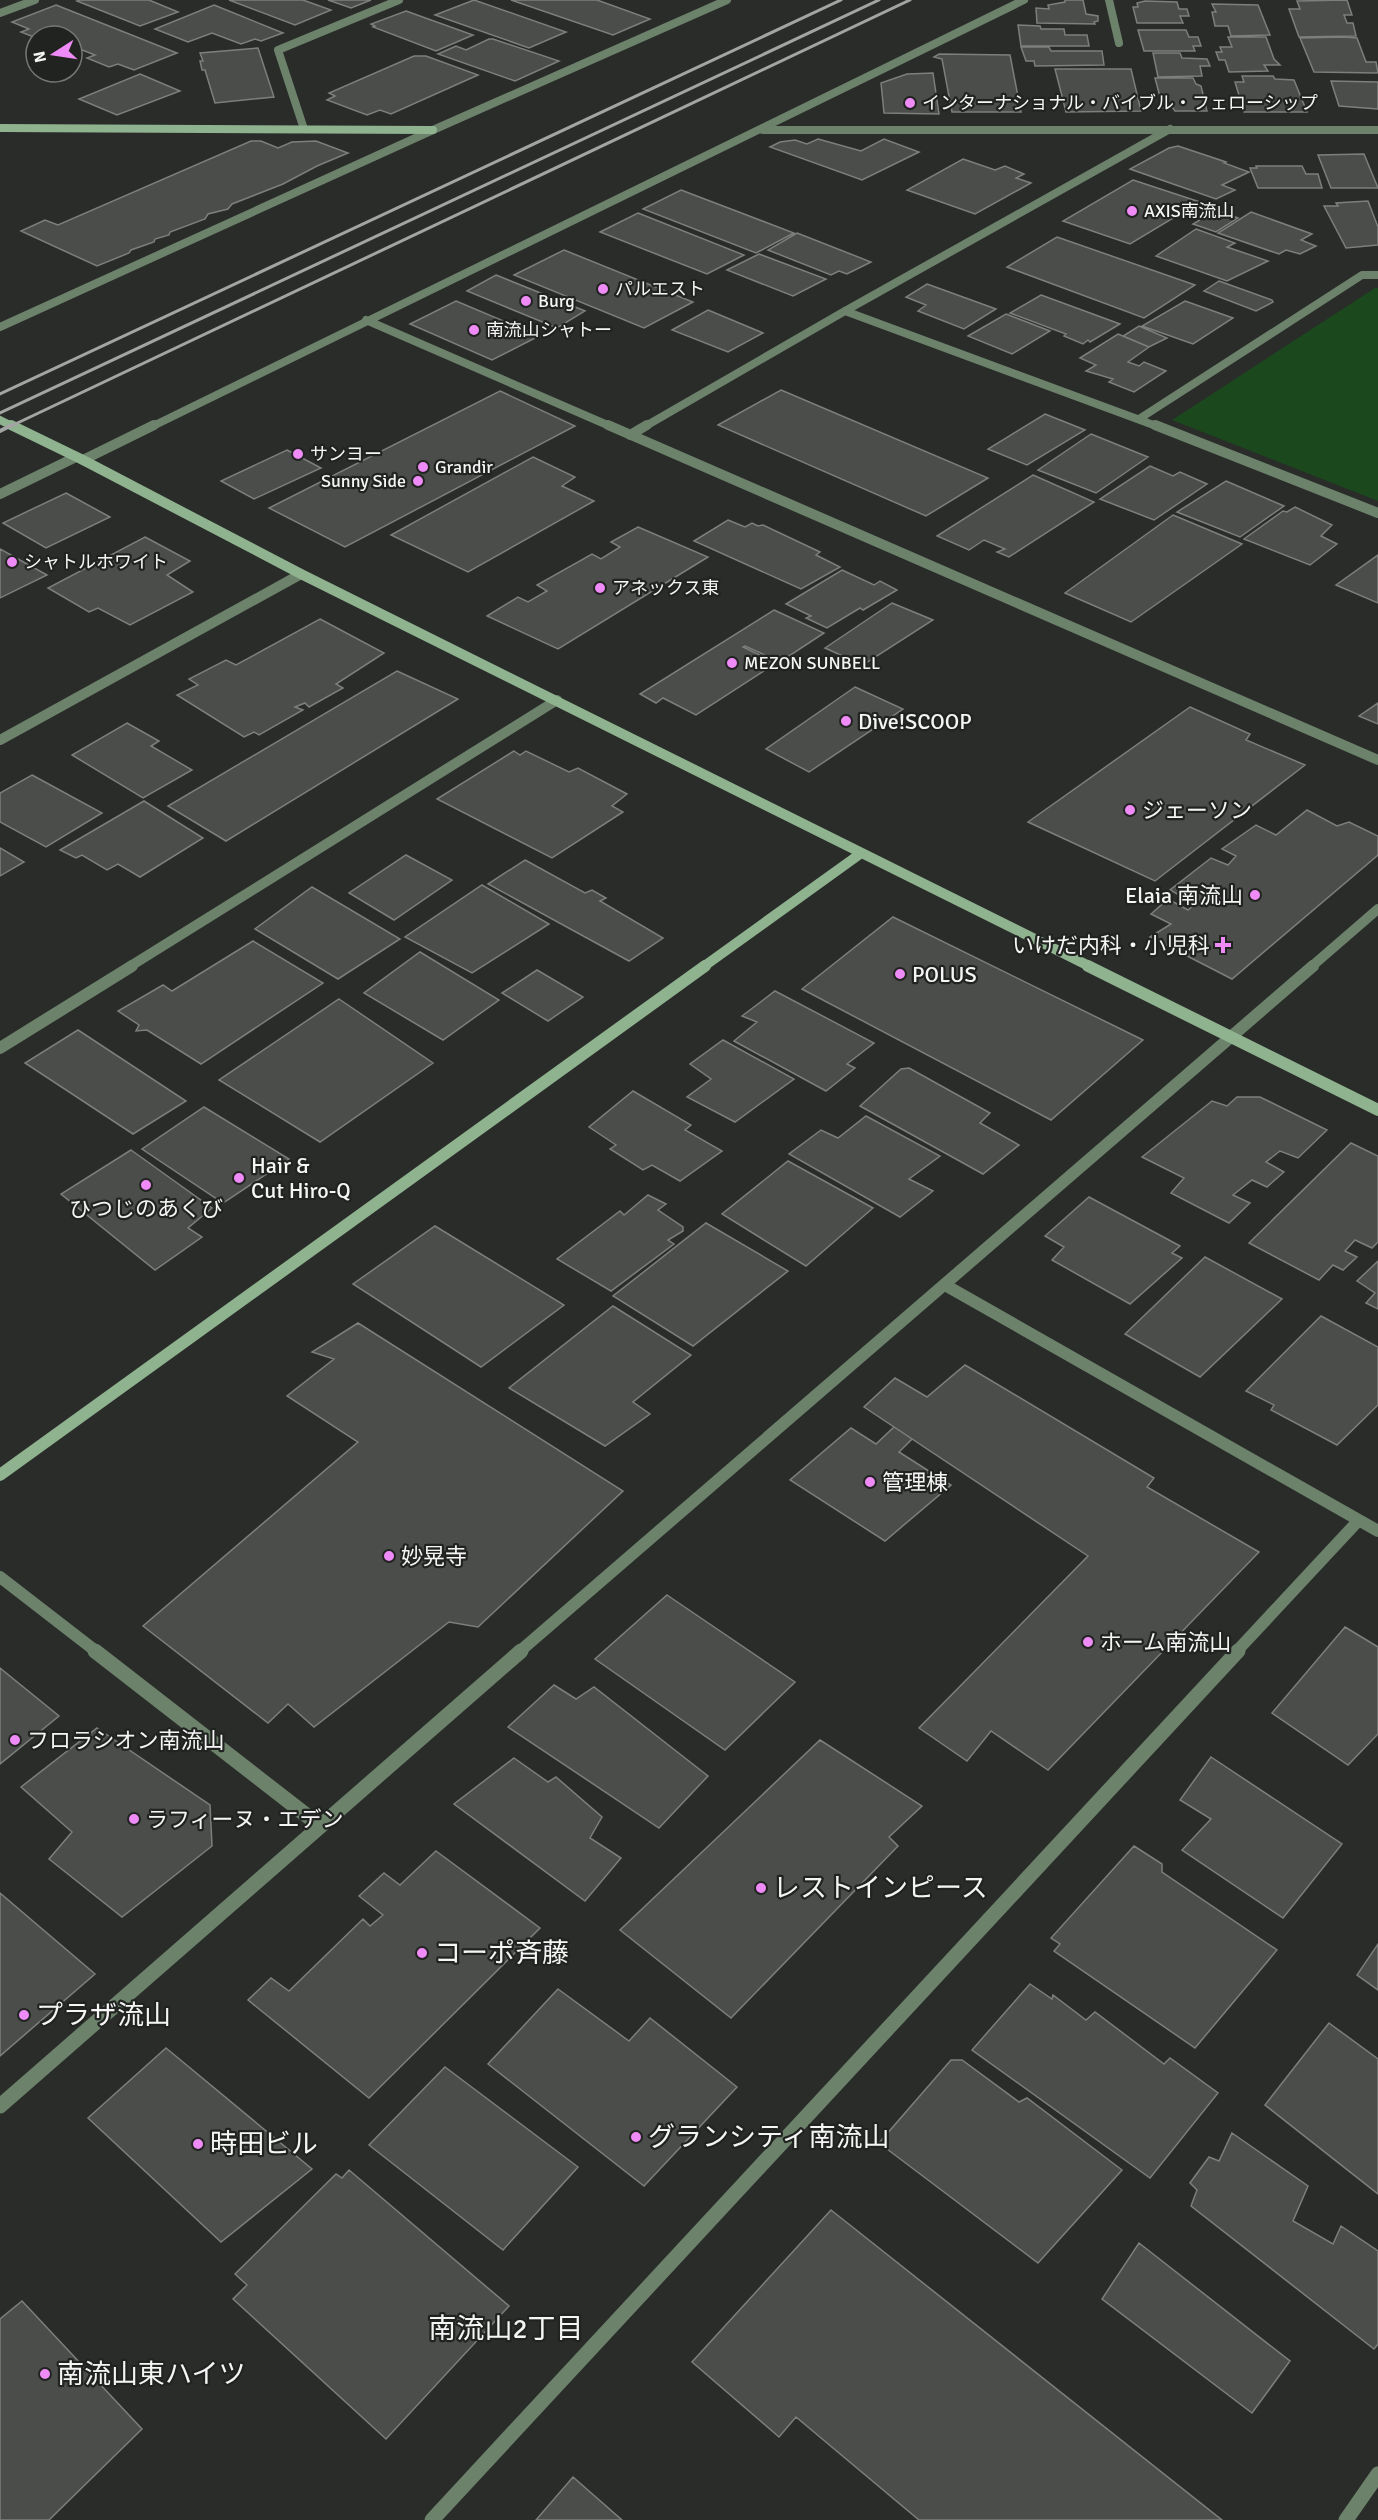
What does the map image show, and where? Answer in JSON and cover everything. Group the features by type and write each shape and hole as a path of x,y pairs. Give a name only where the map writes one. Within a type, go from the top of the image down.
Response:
{"street":[{"path":"0,13 35,0"},
{"path":"304,129 278,50 399,0"},
{"path":"0,327 433,130 727,0"},
{"path":"0,494 80,458 1024,0"},
{"path":"1109,0 1119,43"},
{"path":"0,128 433,130"},
{"path":"630,435 845,311 1170,129"},
{"path":"758,130 1378,129"},
{"path":"1139,419 1362,275 1378,275"},
{"path":"845,311 1139,419 1378,513"},
{"path":"366,320 1378,760"},
{"path":"0,420 80,458 301,574 557,700 860,854 1378,1110"},
{"path":"0,740 301,574"},
{"path":"0,1048 557,700"},
{"path":"0,1475 860,854"},
{"path":"0,2106 319,1825 1232,1038 1378,909"},
{"path":"945,1285 1378,1531"},
{"path":"432,2520 1359,1520"},
{"path":"0,1577 319,1825"},
{"path":"1346,2520 1378,2474"}],"green space":[{"path":"1378,288 1378,501 1172,420"}],"building":[{"path":"149,0 178,12 140,26 77,1"},
{"path":"229,0 303,0 331,10 295,25"},
{"path":"328,0 371,0 351,8"},
{"path":"474,0 566,32 529,48 435,15"},
{"path":"511,0 597,0 650,19 613,35"},
{"path":"1065,0 1083,0 1086,14 1098,16 1098,21 1094,22 1095,24 1037,23 1036,8 1049,9 1048,5 1065,2"},
{"path":"1347,0 1352,15 1344,15 1347,23 1353,23 1356,36 1299,37 1289,9 1300,9 1297,1"},
{"path":"1177,2 1179,9 1187,9 1189,16 1180,16 1183,23 1137,23 1133,7 1138,7 1137,3"},
{"path":"1212,4 1258,5 1270,35 1231,36 1228,26 1215,26 1212,12 1216,12"},
{"path":"56,5 177,53 134,70 118,64 109,67 87,58 95,55 84,51 84,24 24,24 24,27 12,22"},
{"path":"214,5 283,33 261,41 255,39 241,44 212,33 188,42 155,29"},
{"path":"406,11 473,35 436,51 373,27 375,26 371,24"},
{"path":"1018,25 1040,26 1041,29 1064,29 1065,35 1087,35 1089,46 1021,46"},
{"path":"1138,30 1186,30 1189,37 1198,37 1201,46 1193,46 1195,51 1144,51"},
{"path":"1228,37 1266,37 1274,59 1280,65 1264,65 1268,71 1229,72 1225,60 1219,60 1216,52 1222,52 1220,47 1232,47"},
{"path":"1300,38 1357,38 1366,62 1376,62 1378,73 1314,72"},
{"path":"489,39 559,61 515,81 438,54 456,46 466,50"},
{"path":"1021,47 1049,47 1051,51 1102,51 1104,65 1035,66 1034,61 1026,61"},
{"path":"258,48 274,97 215,103 205,70 202,70 200,61 203,61 200,53"},
{"path":"1153,53 1180,53 1182,58 1207,59 1210,66 1200,66 1202,76 1158,77"},
{"path":"939,54 1010,55 1021,112 952,112 942,59 934,57"},
{"path":"414,56 426,56 478,75 391,114 380,110 367,115 327,100 335,96 329,93"},
{"path":"1055,69 1131,69 1141,111 1066,112"},
{"path":"933,73 939,114 884,113 881,83 907,74"},
{"path":"140,74 180,91 117,115 79,99"},
{"path":"1242,76 1273,76 1275,79 1294,80 1307,112 1244,112 1235,82 1244,82"},
{"path":"1155,78 1193,78 1196,84 1201,86 1207,111 1175,111 1173,108 1163,108"},
{"path":"1331,81 1378,82 1378,109 1339,106"},
{"path":"818,139 861,151 884,139 919,152 862,180 770,147 780,142 795,140 807,144"},
{"path":"251,141 261,141 278,148 292,142 316,141 348,153 283,184 232,204 228,209 208,214 205,219 170,232 169,235 155,239 154,242 97,266 21,231 45,220 58,225"},
{"path":"1178,146 1249,172 1222,185 1235,190 1216,199 1130,169 1169,148"},
{"path":"1364,154 1378,188 1331,188 1318,155"},
{"path":"963,159 995,170 1005,166 1024,174 1016,178 1031,183 975,214 907,190"},
{"path":"1256,166 1302,166 1306,174 1318,174 1322,188 1258,188 1250,168 1257,168"},
{"name":"AXIS南流山","path":"1133,180 1200,202 1130,244 1063,221"},
{"path":"681,190 794,233 756,253 643,209"},
{"path":"1368,201 1378,227 1378,245 1346,248 1324,206"},
{"path":"1216,210 1238,218 1216,232 1193,224"},
{"path":"1251,212 1312,234 1301,240 1316,246 1300,254 1286,250 1279,254 1218,233"},
{"path":"638,213 744,255 707,274 600,232"},
{"path":"1196,229 1235,243 1227,247 1268,261 1227,281 1156,256"},
{"path":"797,233 871,262 847,274 839,271 831,275 768,250"},
{"path":"1057,237 1195,285 1144,318 1007,267"},
{"name":"パルエスト","path":"564,250 693,302 644,328 514,275"},
{"path":"759,254 826,279 793,296 727,270"},
{"name":"Burg","path":"496,275 585,311 557,328 467,291"},
{"path":"1219,281 1273,302 1256,311 1204,291"},
{"path":"927,284 996,309 964,329 918,311 926,305 906,297"},
{"path":"1041,295 1120,324 1083,344 1064,336 1066,334 1010,313"},
{"name":"南流山シャトー","path":"456,301 539,336 492,360 410,324"},
{"path":"1185,301 1233,318 1193,344 1142,326"},
{"path":"708,310 763,333 728,352 672,330"},
{"path":"1006,314 1050,331 1012,354 968,336"},
{"path":"1139,326 1167,338 1149,347 1123,336"},
{"path":"1118,334 1149,347 1128,362 1139,366 1144,362 1166,371 1134,392 1109,382 1113,379 1086,371 1096,365 1080,358"},
{"path":"781,390 988,478 926,516 718,425"},
{"name":"Grandir","path":"500,391 575,426 345,547 269,508"},
{"path":"1045,414 1085,430 1027,465 988,449"},
{"path":"1091,434 1148,457 1096,493 1038,470"},
{"path":"287,450 321,468 254,499 221,481"},
{"path":"533,457 575,477 562,486 594,501 468,572 391,535"},
{"path":"1150,466 1173,476 1180,472 1207,484 1154,520 1100,499"},
{"path":"1033,475 1094,502 1009,557 997,552 1005,549 984,540 969,550 937,536"},
{"path":"1226,481 1284,506 1240,537 1177,512"},
{"path":"66,493 110,517 46,548 3,523"},
{"path":"1295,507 1332,525 1321,536 1337,544 1310,565 1244,539 1283,511 1287,512"},
{"path":"1173,515 1242,544 1131,622 1065,593"},
{"path":"728,520 745,527 752,523 758,526 763,525 820,552 816,555 840,567 801,589 694,541"},
{"name":"アネックス東","path":"638,527 708,557 558,649 487,616 518,597 528,602 547,591 537,585 592,554 601,559 620,547 611,542"},
{"path":"145,537 190,561 167,575 193,592 130,625 98,608 89,612 48,588"},
{"name":"シャトルホワイト","path":"0,549 47,575 0,598"},
{"path":"1378,555 1378,603 1336,585"},
{"path":"842,570 874,585 880,581 897,590 863,610 860,608 827,628 806,618 811,616 786,604"},
{"path":"892,603 933,620 863,665 825,648"},
{"name":"MEZON SUNBELL","path":"774,610 824,633 780,662 743,647 776,663 696,715 663,698 656,703 640,694"},
{"path":"320,619 384,653 336,684 343,688 309,707 305,703 295,707 303,710 259,735 254,732 244,737 177,695 198,685 189,679 226,660 236,665"},
{"path":"397,671 458,699 226,841 168,806"},
{"path":"855,687 903,709 809,772 766,749"},
{"path":"1378,703 1378,724 1359,716"},
{"path":"1190,707 1250,734 1246,740 1305,765 1155,881 1028,822"},
{"path":"127,723 159,741 151,746 192,770 143,798 72,755"},
{"path":"514,751 520,755 526,751 569,772 578,768 627,794 612,806 623,812 552,858 437,799"},
{"path":"32,775 102,813 46,847 0,822 0,793"},
{"path":"144,801 203,838 140,877 118,864 107,870 82,855 76,858 60,850"},
{"name":"Elaia 南流山","path":"1307,810 1337,826 1349,822 1378,836 1378,855 1232,979 1150,937 1171,924 1151,914 1168,899 1188,910 1195,904 1170,890 1211,858 1228,865 1236,856 1222,849 1256,825 1276,835"},
{"path":"0,848 24,862 0,876"},
{"path":"406,855 452,880 394,920 349,893"},
{"path":"525,860 585,893 592,890 606,898 600,901 663,938 629,961 488,884"},
{"path":"482,885 549,924 472,973 405,937"},
{"path":"312,887 400,939 338,979 255,929"},
{"path":"893,917 1143,1040 1051,1120 802,989"},
{"path":"253,941 323,983 201,1064 147,1030 136,1031 139,1025 118,1011 163,985 172,991"},
{"path":"420,952 499,1000 443,1040 364,993"},
{"path":"537,970 583,997 548,1021 502,993"},
{"path":"775,991 874,1043 847,1064 855,1068 826,1091 734,1041 757,1022 742,1016"},
{"path":"339,999 433,1063 320,1142 219,1080"},
{"path":"78,1030 186,1101 133,1134 25,1063"},
{"path":"723,1040 794,1079 735,1122 687,1097 711,1079 690,1064"},
{"path":"909,1068 990,1113 980,1123 1019,1145 983,1174 860,1106 901,1069"},
{"path":"633,1091 691,1125 685,1130 722,1151 680,1181 652,1165 643,1170 610,1149 616,1145 589,1127"},
{"path":"1237,1097 1260,1097 1327,1130 1298,1158 1280,1151 1266,1162 1284,1172 1267,1187 1252,1180 1233,1195 1250,1203 1229,1223 1171,1193 1184,1178 1142,1157 1212,1101 1227,1106"},
{"path":"204,1107 289,1159 223,1203 142,1149"},
{"path":"866,1116 940,1156 909,1179 933,1191 900,1217 789,1154 821,1130 838,1138"},
{"path":"1351,1143 1378,1156 1378,1242 1372,1248 1355,1240 1345,1251 1357,1257 1343,1270 1333,1265 1319,1280 1249,1243"},
{"path":"131,1150 212,1208 188,1228 202,1237 155,1270 61,1194"},
{"path":"788,1161 873,1208 806,1266 722,1214"},
{"path":"648,1195 666,1204 658,1210 683,1227 683,1231 668,1240 674,1244 611,1291 557,1259 620,1211 624,1215"},
{"path":"1089,1197 1180,1246 1172,1253 1182,1258 1130,1304 1052,1260 1064,1247 1045,1236"},
{"path":"706,1223 788,1271 693,1346 613,1296"},
{"path":"435,1226 564,1305 481,1367 353,1284"},
{"path":"1205,1257 1282,1299 1200,1377 1125,1334"},
{"path":"1378,1261 1378,1309 1366,1303 1375,1293 1357,1281"},
{"path":"613,1306 691,1355 633,1402 650,1414 605,1446 509,1388"},
{"path":"1321,1316 1378,1347 1378,1405 1337,1445 1271,1410 1274,1405 1246,1391"},
{"name":"妙晃寺","path":"358,1323 623,1491 478,1627 449,1622 314,1727 288,1704 268,1723 143,1626 358,1442 287,1396 334,1359 312,1352"},
{"name":"ホーム南流山","path":"965,1365 1154,1478 1147,1487 1259,1552 1048,1770 991,1731 967,1761 919,1728 1088,1556 864,1407 895,1378 927,1397"},
{"name":"管理棟","path":"894,1427 912,1439 899,1452 951,1485 885,1541 790,1480 851,1428 876,1444"},
{"path":"667,1595 795,1682 725,1750 595,1659"},
{"path":"1345,1627 1378,1647 1378,1734 1348,1765 1272,1713"},
{"name":"フロラシオン南流山","path":"0,1668 59,1716 0,1764"},
{"path":"554,1685 576,1699 594,1687 708,1776 659,1828 508,1727"},
{"name":"ラフィーヌ・エデン","path":"97,1728 210,1805 212,1846 122,1917 49,1859 72,1832 21,1787"},
{"name":"レストインピース","path":"820,1740 922,1806 889,1837 898,1846 731,2018 620,1930"},
{"path":"1211,1757 1342,1844 1283,1918 1182,1850 1211,1819 1180,1800"},
{"path":"514,1758 548,1782 556,1777 602,1817 590,1838 621,1858 585,1901 454,1804"},
{"path":"1134,1846 1162,1864 1162,1872 1277,1950 1195,2048 1054,1951 1060,1944 1051,1938"},
{"name":"コーポ斉藤","path":"436,1851 540,1928 369,2098 248,2000 271,1978 289,1991 363,1919 370,1926 383,1915 359,1896 384,1873 400,1885"},
{"name":"プラザ流山","path":"0,1893 95,1974 0,2056"},
{"path":"1378,1944 1378,1990 1357,1975"},
{"path":"1030,1984 1052,1999 1053,1995 1086,2020 1095,2012 1164,2064 1170,2058 1218,2093 1150,2178 972,2050"},
{"name":"グランシティ南流山","path":"558,1989 629,2041 650,2018 737,2087 644,2186 488,2064"},
{"path":"1329,2023 1378,2059 1378,2194 1265,2105"},
{"name":"時田ビル","path":"166,2048 312,2169 221,2242 88,2118"},
{"path":"951,2060 962,2060 1019,2102 1027,2098 1122,2170 1038,2263 879,2143"},
{"path":"445,2067 578,2167 503,2250 369,2145"},
{"path":"1232,2133 1308,2186 1293,2221 1333,2244 1341,2226 1378,2251 1378,2344 1374,2349 1191,2206 1197,2190 1190,2183 1209,2157 1219,2161"},
{"path":"349,2170 509,2306 386,2439 233,2299 247,2285 235,2274 336,2174 342,2178"},
{"path":"831,2210 1222,2520 919,2520 796,2417 779,2437 692,2362"},
{"path":"1139,2243 1290,2361 1252,2413 1102,2299"},
{"name":"南流山東ハイツ","path":"22,2301 142,2429 49,2520 0,2520 0,2319"},
{"path":"573,2477 622,2520 536,2520"}],"railway":[{"path":"0,394 841,0"},
{"path":"0,413 879,0"},
{"path":"9,427 910,0"},
{"path":"0,431 12,425"}],"place":[{"name":"インターナショナル・バイブル・フェローシップ","path":"910,103"},
{"name":"AXIS南流山","path":"1132,211"},
{"name":"パルエスト","path":"603,289"},
{"name":"Burg","path":"526,301"},
{"name":"南流山シャトー","path":"474,330"},
{"name":"サンヨー","path":"298,454"},
{"name":"Grandir","path":"423,467"},
{"name":"Sunny Side","path":"418,481"},
{"name":"シャトルホワイト","path":"12,562"},
{"name":"アネックス東","path":"600,588"},
{"name":"MEZON SUNBELL","path":"732,663"},
{"name":"Dive!SCOOP","path":"846,721"},
{"name":"ジェーソン","path":"1130,810"},
{"name":"Elaia 南流山","path":"1255,895"},
{"name":"いけだ内科・小児科","path":"1223,945"},
{"name":"POLUS","path":"900,974"},
{"name":"Hair & Cut Hiro-Q","path":"239,1178"},
{"name":"ひつじのあくび","path":"146,1185"},
{"name":"管理棟","path":"870,1482"},
{"name":"妙晃寺","path":"389,1556"},
{"name":"ホーム南流山","path":"1088,1642"},
{"name":"フロラシオン南流山","path":"15,1740"},
{"name":"ラフィーヌ・エデン","path":"134,1819"},
{"name":"レストインピース","path":"761,1888"},
{"name":"コーポ斉藤","path":"422,1953"},
{"name":"プラザ流山","path":"24,2015"},
{"name":"グランシティ南流山","path":"636,2137"},
{"name":"時田ビル","path":"198,2144"},
{"name":"南流山東ハイツ","path":"45,2374"}],"district":[{"name":"南流山2丁目","path":"506,2329"}]}
